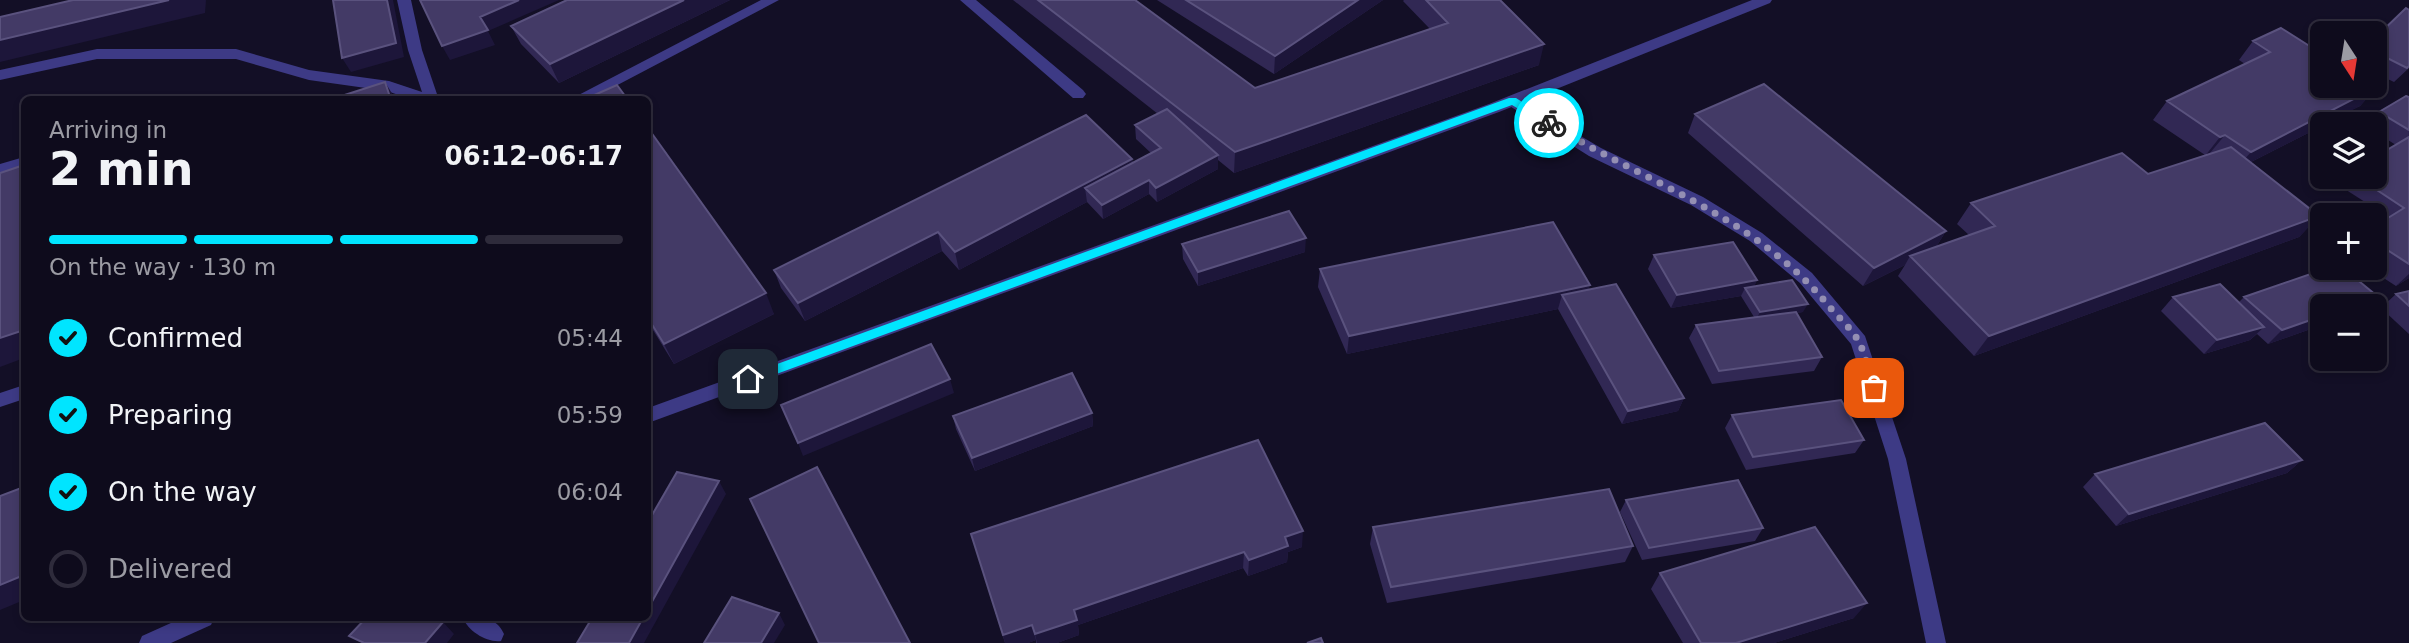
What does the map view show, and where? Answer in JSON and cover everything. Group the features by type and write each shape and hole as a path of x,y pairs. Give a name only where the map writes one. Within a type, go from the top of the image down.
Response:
{"street":[{"path":"404,0 415,50 430,96"},
{"path":"584,96 772,0"},
{"path":"967,0 1078,94"},
{"path":"651,415 1513,101 1765,0"},
{"path":"0,75 97,54 236,54 309,75 389,86 419,96"},
{"path":"1513,101 1595,152 1697,201 1755,237 1805,278 1859,341 1897,458 1936,643"},
{"path":"0,170 21,164"},
{"path":"0,400 21,393"},
{"path":"149,643 197,621"},
{"path":"477,621 494,634"}],"building":[{"path":"73,0 169,0 0,40 0,17"},
{"path":"333,0 387,0 396,43 342,58"},
{"path":"420,0 519,0 480,17 488,30 442,46"},
{"path":"567,0 684,0 550,64 511,26"},
{"path":"1038,0 1135,0 1255,88 1448,23 1426,0 1500,0 1544,44 1235,152"},
{"path":"1186,0 1358,0 1275,56"},
{"path":"2406,8 2409,10 2407,68 2387,58 2387,26"},
{"path":"2281,28 2310,46 2310,98 2356,98 2329,112 2310,112 2310,122 2251,152 2225,135 2220,137 2167,101 2270,52 2253,41"},
{"path":"385,82 390,96 341,96"},
{"path":"1764,84 1946,231 1874,268 1695,114"},
{"path":"617,85 625,96 592,96"},
{"path":"2406,96 2409,97 2409,130 2387,117 2387,112 2379,112"},
{"path":"1167,109 1218,155 1156,188 1149,180 1102,205 1085,188 1161,148 1135,125"},
{"path":"1086,115 1132,159 955,252 938,232 798,303 774,270"},
{"path":"651,132 766,293 664,344 651,323"},
{"path":"2409,137 2409,264 2387,250 2387,219 2404,208 2377,190 2387,189 2387,150"},
{"path":"2231,147 2310,209 2310,219 1989,336 1910,256 1995,226 1971,203 2122,153 2148,174"},
{"path":"21,166 21,331 0,338 0,173"},
{"path":"1289,211 1306,238 1198,272 1182,244"},
{"path":"1553,222 1590,285 1349,336 1320,269"},
{"path":"1733,242 1757,280 1677,295 1654,255"},
{"path":"2310,274 2310,280 2358,280 2375,294 2310,294 2310,320 2282,330 2244,297"},
{"path":"1792,280 1808,304 1760,312 1745,288"},
{"path":"1616,284 1684,398 1628,411 1562,295"},
{"path":"2220,284 2264,327 2217,340 2173,297"},
{"path":"2409,291 2409,306 2396,294"},
{"path":"1796,312 1822,357 1719,371 1696,325"},
{"path":"931,344 950,379 798,443 781,405"},
{"path":"1072,373 1092,413 972,458 953,416"},
{"path":"1841,400 1864,440 1753,457 1732,415"},
{"path":"2265,423 2302,460 2129,514 2095,474"},
{"path":"1258,440 1303,531 1285,537 1288,546 1249,560 1244,552 1074,610 1077,620 1035,634 1032,625 1003,635 971,534"},
{"path":"817,467 910,643 819,643 750,499"},
{"path":"677,472 719,481 651,604 651,517"},
{"path":"1738,480 1763,528 1649,548 1626,500"},
{"path":"21,488 21,576 0,585 0,496"},
{"path":"1609,489 1633,546 1391,587 1373,527"},
{"path":"1815,527 1867,603 1736,643 1701,643 1660,573"},
{"path":"732,597 779,613 761,643 704,643"},
{"path":"363,621 443,622 425,643 364,643 349,636"},
{"path":"590,621 641,621 629,643 577,643"},
{"path":"1321,638 1323,643 1307,643"}],"way so far":[{"path":"1549,123 1595,152 1697,201 1755,237 1805,278 1859,341 1874,388"}],"route":[{"path":"748,379 1513,101 1549,123"}]}
